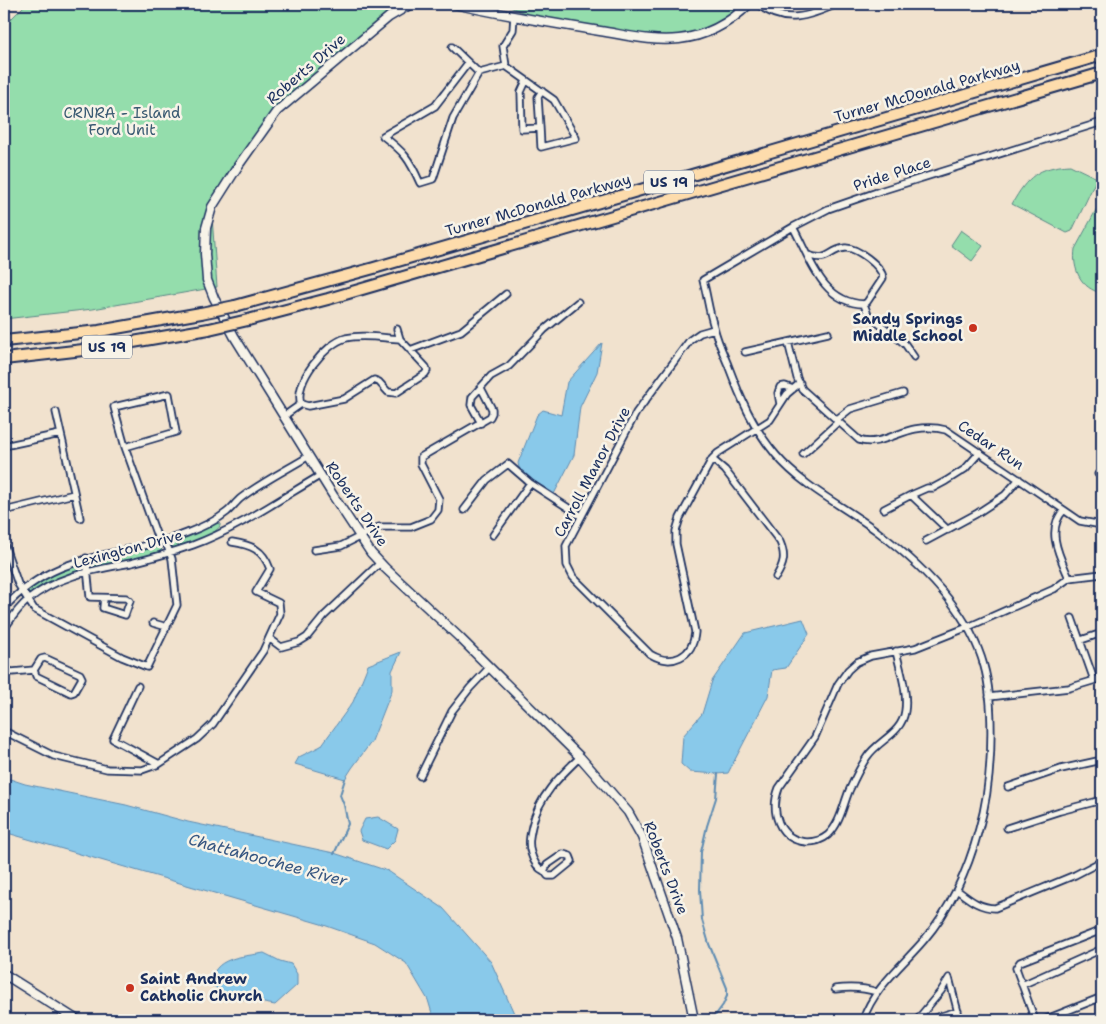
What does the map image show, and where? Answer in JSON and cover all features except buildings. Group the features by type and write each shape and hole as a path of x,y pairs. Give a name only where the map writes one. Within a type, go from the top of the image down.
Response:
{"highway":[{"name":"Turner McDonald Parkway","path":"4,341 99,331 235,306 374,268 1102,55"},
{"name":"Turner McDonald Parkway","path":"4,358 106,347 209,329 248,320 328,299 1102,73"}],"street":[{"name":"Roberts Drive","path":"411,4 389,17 277,111 233,173 212,207 207,221 205,254 207,280 214,298 234,336 360,536 380,563 490,667 580,757 628,812 642,837 677,938 694,1020"},
{"path":"454,4 647,40 680,39 702,34 723,25 749,4"},
{"path":"758,4 769,11 787,17 806,16 825,6 837,4"},
{"path":"514,16 513,30 503,46 506,66 542,91 554,100 576,138 541,147 538,97 542,91"},
{"path":"452,47 479,73"},
{"path":"468,62 435,106 383,136 402,151 420,183 434,179 453,118 479,73 506,66"},
{"path":"526,80 521,92 522,129 540,128"},
{"name":"Pride Place","path":"714,329 703,280 793,227 828,209 880,191 1102,122"},
{"path":"793,227 815,272 824,284 847,302 864,304 883,278 882,273 874,263 857,251 849,248 841,249 820,258 808,255"},
{"path":"410,350 461,331 506,294"},
{"path":"480,423 470,402 472,397 491,376 509,366 544,330 578,302"},
{"path":"864,304 868,316 904,344 914,357"},
{"path":"714,329 738,392 757,429 777,456 801,480 822,496 877,531 901,550 943,592 968,627 984,664 989,696 991,742 988,789 972,854 957,890 938,923 877,992 863,1020"},
{"name":"Carroll Manor Drive","path":"714,329 700,333 690,340 636,412 581,516 565,553 567,565 573,577 650,654 657,658 674,660 682,656 692,646 695,632 676,544 676,531 680,518 712,459 725,447 757,429"},
{"path":"301,404 308,406 344,399 374,380 379,382 388,392 396,394 425,374 427,371 400,339 397,330"},
{"path":"746,352 828,333"},
{"path":"301,404 302,384 306,375 326,350 334,344 345,338 363,336 400,339"},
{"name":"Cedar Run","path":"788,342 802,388 854,436 864,442 913,429 935,427 946,430 1080,521 1102,525"},
{"path":"757,429 770,420 780,404 800,383"},
{"path":"780,404 778,393 780,387 785,386 793,389"},
{"path":"314,550 341,546 379,527 411,527 431,519 438,510 439,499 421,464 421,458 424,454 490,417 492,412 481,388"},
{"path":"803,454 850,409 903,393"},
{"path":"4,544 22,590 34,608 122,658 147,667 177,605 171,552 162,541 125,447 114,407 168,394 176,432 125,447"},
{"path":"284,416 301,404"},
{"path":"56,412 80,518"},
{"path":"4,446 60,434"},
{"path":"884,509 927,488 933,488 952,477 965,469 980,452"},
{"name":"Lexington Drive","path":"4,608 22,590 56,568 86,558 162,541 216,519 247,494 309,456"},
{"path":"712,459 725,470 780,542 784,551 784,560 776,577"},
{"path":"464,510 487,480 508,464 530,483 581,516"},
{"name":"Lexington Drive","path":"4,629 27,600 63,579 87,571 151,558 214,536 321,475"},
{"path":"926,541 976,514 1005,494 1019,479"},
{"path":"493,534 530,483"},
{"path":"4,511 74,494"},
{"path":"911,495 948,530"},
{"path":"1064,510 1056,529 1055,541 1069,578"},
{"path":"4,731 54,756 107,769 142,770 159,764 197,739 212,724 263,650 280,614 279,603 256,592 270,569 268,564 258,550 249,545 232,542"},
{"path":"86,558 90,597 126,598 130,601 125,614 103,608 104,598"},
{"path":"268,638 282,647 302,640 324,616 380,563"},
{"path":"896,651 905,695 905,711 898,728 866,759 849,792 842,813 828,835 812,842 803,842 787,835 775,814 776,796 779,788 812,742 838,684 848,670 857,662 871,656 896,651 915,648 1054,590 1069,578 1102,574"},
{"path":"1072,618 1094,680"},
{"path":"153,623 167,627"},
{"path":"1081,640 1102,634"},
{"path":"45,658 80,674 82,678 74,692 71,693 36,676 34,670 41,659 45,658"},
{"path":"420,776 452,711 490,667"},
{"path":"4,669 12,672 34,670"},
{"path":"989,696 1069,688 1102,678"},
{"path":"138,686 113,739 159,764"},
{"path":"544,871 547,865 563,854 570,856 572,861 554,876 548,876 538,866 530,850 529,838 534,818 540,803 549,789 580,757"},
{"path":"1008,787 1061,769 1102,760"},
{"path":"1007,828 1060,810 1102,800"},
{"path":"957,890 978,905 986,908 995,908 1075,875 1102,861"},
{"path":"1035,1020 1016,968 1020,962 1102,930"},
{"path":"1022,985 1102,949"},
{"path":"4,974 77,1020"},
{"path":"917,1020 941,991 948,978 960,1020"},
{"path":"835,989 849,987 866,988 877,992"},
{"path":"1044,1020 1102,997"},
{"path":"928,1020 958,1011"}],"green space":[{"name":"CRNRA - Island Ford Unit","path":"26,4 406,4 270,116 211,202 217,287 93,309 4,319 4,26"},
{"path":"502,4 749,4 713,29 676,41 553,24"},
{"path":"1070,165 1097,178 1072,231 1067,233 1012,204 1023,187 1035,175 1050,168"},
{"path":"1102,199 1102,293 1083,283 1077,271 1074,256 1075,249"},
{"path":"961,230 983,246 972,261 951,245"},
{"path":"215,523 220,524 220,526 206,537 180,547 175,548 172,546 172,541"},
{"path":"160,545 162,549 158,553 96,567 92,567 90,564 93,560"},
{"path":"79,564 81,567 78,571 51,582 30,595 27,593 27,590 55,572"}],"water":[{"path":"602,343 597,372 580,407 574,455 553,496 520,472 518,463 537,415 543,410 561,415 567,382"},
{"path":"803,619 809,634 786,668 772,670 768,696 728,773 690,772 681,764 683,736 702,714 712,681 745,633"},
{"path":"401,652 392,671 392,690 372,741 345,779 295,764 299,757 321,746 353,702 368,665"},
{"name":"Chattahoochee River","path":"4,777 25,784 126,805 188,822 334,853 388,871 443,908 491,962 517,1020 434,1020 428,1000 406,963 375,943 321,924 4,832"},
{"path":"378,817 398,829 395,840 386,849 362,840 359,831 365,819"},
{"path":"264,953 291,964 297,974 297,985 275,1005 231,997 211,985 213,975 223,963 238,957"}],"waterway":[{"path":"712,1020 723,1005 727,996 727,988 709,944 702,920 700,890 701,852 716,798 718,774"},
{"path":"334,854 348,824 340,795 345,779"}],"place":[{"name":"Sandy Springs Middle School","path":"973,328"},
{"name":"Saint Andrew Catholic Church","path":"130,988"}]}
